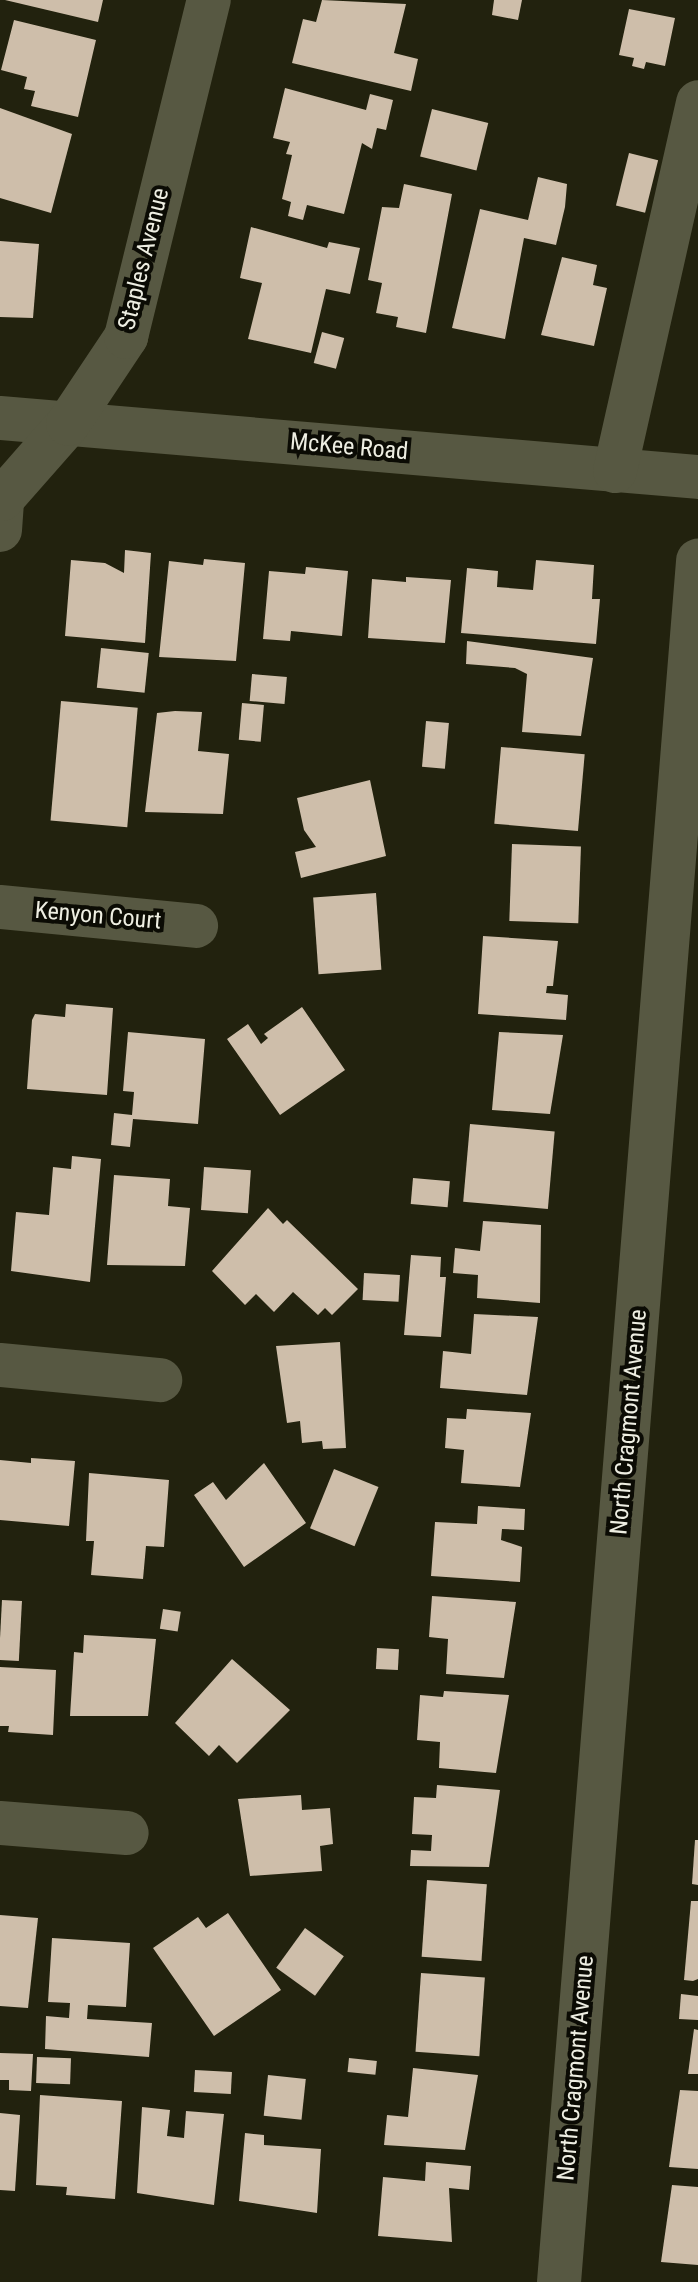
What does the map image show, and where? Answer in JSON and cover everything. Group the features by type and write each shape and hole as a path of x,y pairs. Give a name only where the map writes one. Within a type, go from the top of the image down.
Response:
{"street":[{"name":"Staples Avenue","path":"0,530 2,499 68,424 126,337 209,0"},
{"path":"615,471 698,102"},
{"name":"McKee Road","path":"0,418 698,477"},
{"name":"North Cragmont Avenue","path":"559,2282 698,561"},
{"name":"Kenyon Court","path":"0,907 196,926"},
{"path":"0,1365 160,1380"},
{"path":"0,1823 127,1833"}],"building":[{"path":"5,0 103,0 98,22"},
{"path":"322,0 406,4 394,53 418,59 411,91 292,63 303,19 316,22"},
{"path":"494,0 522,0 518,20 492,15"},
{"path":"629,9 675,18 665,66 646,62 644,69 632,66 634,58 619,55"},
{"path":"14,20 96,40 78,117 31,106 35,91 24,89 27,77 1,70"},
{"path":"285,88 366,110 370,94 393,100 386,130 377,128 372,149 362,143 344,214 307,205 303,220 288,216 291,202 282,199 292,155 286,154 290,142 273,138"},
{"path":"0,108 72,134 51,213 0,198"},
{"path":"432,109 488,123 476,171 420,157"},
{"path":"629,153 658,160 645,213 616,205"},
{"path":"538,177 567,184 565,207 556,245 524,238 505,339 452,328 480,209 528,220"},
{"path":"404,184 452,194 426,333 396,327 398,317 376,313 382,283 368,280 382,207 399,208"},
{"path":"251,227 327,248 329,242 360,248 350,294 326,289 311,353 248,339 262,283 240,278"},
{"path":"0,241 39,244 33,318 0,317"},
{"path":"562,257 597,265 593,285 607,288 594,346 541,335"},
{"path":"322,332 344,338 336,369 314,363"},
{"path":"125,550 151,553 145,643 65,636 71,560 105,563 124,573"},
{"path":"204,559 245,563 236,661 159,657 169,561 203,565"},
{"path":"536,560 594,565 592,599 600,599 596,644 461,633 467,568 498,571 497,587 533,590"},
{"path":"306,567 348,571 342,636 291,631 290,641 263,639 269,571 305,574"},
{"path":"406,577 451,580 445,643 368,638 372,579 406,582"},
{"path":"467,641 593,658 581,736 522,732 527,674 515,668 466,664"},
{"path":"101,648 149,653 145,693 97,688"},
{"path":"252,674 287,677 285,704 250,701"},
{"path":"61,701 138,708 127,827 51,821"},
{"path":"242,703 264,705 261,742 239,740"},
{"path":"202,712 198,751 229,754 223,814 145,812 157,713"},
{"path":"426,721 449,723 445,769 422,767"},
{"path":"501,747 585,754 578,831 494,824"},
{"path":"370,780 386,856 301,878 295,852 316,847 304,830 297,798"},
{"path":"512,844 581,846 578,923 509,921"},
{"path":"376,893 381,970 319,974 313,897"},
{"path":"483,936 558,941 553,986 547,986 546,993 568,995 566,1020 478,1014"},
{"path":"66,1004 113,1008 107,1095 27,1089 32,1020 35,1014 65,1017"},
{"path":"302,1007 345,1070 280,1115 227,1039 248,1024 261,1044 268,1038 264,1034"},
{"path":"128,1032 205,1039 198,1124 133,1119 130,1147 111,1145 114,1113 132,1115 134,1092 123,1091"},
{"path":"499,1032 563,1035 550,1114 492,1110"},
{"path":"470,1124 555,1131 548,1209 463,1202"},
{"path":"72,1156 101,1159 90,1282 11,1271 16,1212 49,1215 53,1167 71,1169"},
{"path":"204,1167 251,1170 248,1213 201,1210"},
{"path":"114,1175 170,1179 168,1206 190,1208 185,1266 107,1265"},
{"path":"413,1178 450,1181 448,1207 411,1204"},
{"path":"268,1208 283,1224 287,1220 358,1289 332,1315 325,1308 318,1315 293,1292 274,1312 256,1294 245,1305 212,1271"},
{"path":"483,1221 541,1225 540,1303 477,1298 478,1275 453,1273 455,1248 480,1251"},
{"path":"411,1255 441,1257 440,1277 446,1277 441,1337 404,1335"},
{"path":"364,1273 400,1275 399,1302 363,1300"},
{"path":"474,1314 538,1317 527,1395 440,1388 443,1351 471,1354"},
{"path":"340,1342 346,1448 323,1449 322,1441 302,1443 300,1421 287,1423 276,1346"},
{"path":"467,1409 531,1413 520,1487 461,1483 464,1450 445,1448 447,1418 466,1419"},
{"path":"31,1458 75,1461 69,1526 0,1520 0,1460 31,1463"},
{"path":"264,1463 306,1523 244,1567 194,1495 213,1482 226,1500"},
{"path":"334,1469 379,1487 355,1546 310,1528"},
{"path":"89,1473 169,1480 164,1547 146,1546 143,1579 91,1575 94,1541 86,1541"},
{"path":"478,1506 525,1509 524,1530 502,1529 501,1540 522,1547 520,1582 431,1576 435,1522 477,1524"},
{"path":"432,1596 516,1602 504,1678 446,1674 448,1639 429,1637"},
{"path":"2,1600 22,1601 19,1661 0,1660"},
{"path":"163,1609 181,1612 178,1632 160,1629"},
{"path":"84,1635 156,1639 148,1716 70,1716 74,1652 83,1653"},
{"path":"377,1648 399,1649 398,1670 376,1669"},
{"path":"232,1659 290,1710 237,1763 219,1745 209,1756 175,1723"},
{"path":"0,1667 56,1670 53,1735 8,1732 9,1726 0,1726"},
{"path":"444,1691 509,1695 496,1773 439,1768 440,1742 417,1740 420,1695 443,1697"},
{"path":"437,1785 500,1790 489,1867 410,1866 411,1850 431,1851 432,1835 412,1834 414,1797 436,1798"},
{"path":"301,1795 302,1810 330,1808 333,1844 320,1846 322,1871 250,1876 238,1799"},
{"path":"695,1840 698,1840 698,1885 692,1884"},
{"path":"427,1880 487,1884 481,1961 422,1957"},
{"path":"691,1901 698,1901 698,1979 693,1981 684,1980"},
{"path":"228,1913 281,1990 214,2036 153,1948 198,1917 206,1928"},
{"path":"0,1915 38,1918 28,2008 0,2006"},
{"path":"305,1928 344,1956 315,1996 276,1968"},
{"path":"52,1938 130,1943 126,2007 88,2005 87,2019 152,2023 149,2057 45,2049 46,2016 69,2018 70,2003 48,2002"},
{"path":"421,1973 485,1977 479,2056 415,2052"},
{"path":"681,1994 698,1996 698,2020 679,2019"},
{"path":"694,2029 698,2030 698,2074 688,2074"},
{"path":"0,2053 33,2054 31,2091 9,2090 9,2080 0,2080"},
{"path":"37,2057 71,2058 70,2084 36,2083"},
{"path":"349,2058 377,2061 375,2075 348,2072"},
{"path":"413,2068 478,2075 465,2150 384,2145 387,2115 408,2117"},
{"path":"195,2070 232,2072 231,2094 194,2092"},
{"path":"268,2075 306,2079 302,2120 264,2116"},
{"path":"680,2090 698,2091 698,2169 669,2167"},
{"path":"40,2095 122,2101 115,2199 66,2195 67,2187 36,2185"},
{"path":"142,2107 170,2110 167,2136 184,2138 186,2111 224,2114 214,2205 137,2193"},
{"path":"0,2113 20,2115 15,2191 0,2190"},
{"path":"245,2133 264,2135 264,2145 321,2149 317,2213 239,2201"},
{"path":"426,2162 471,2166 469,2190 449,2188 452,2242 378,2236 383,2177 425,2181"},
{"path":"672,2185 698,2187 698,2265 661,2262"}]}
